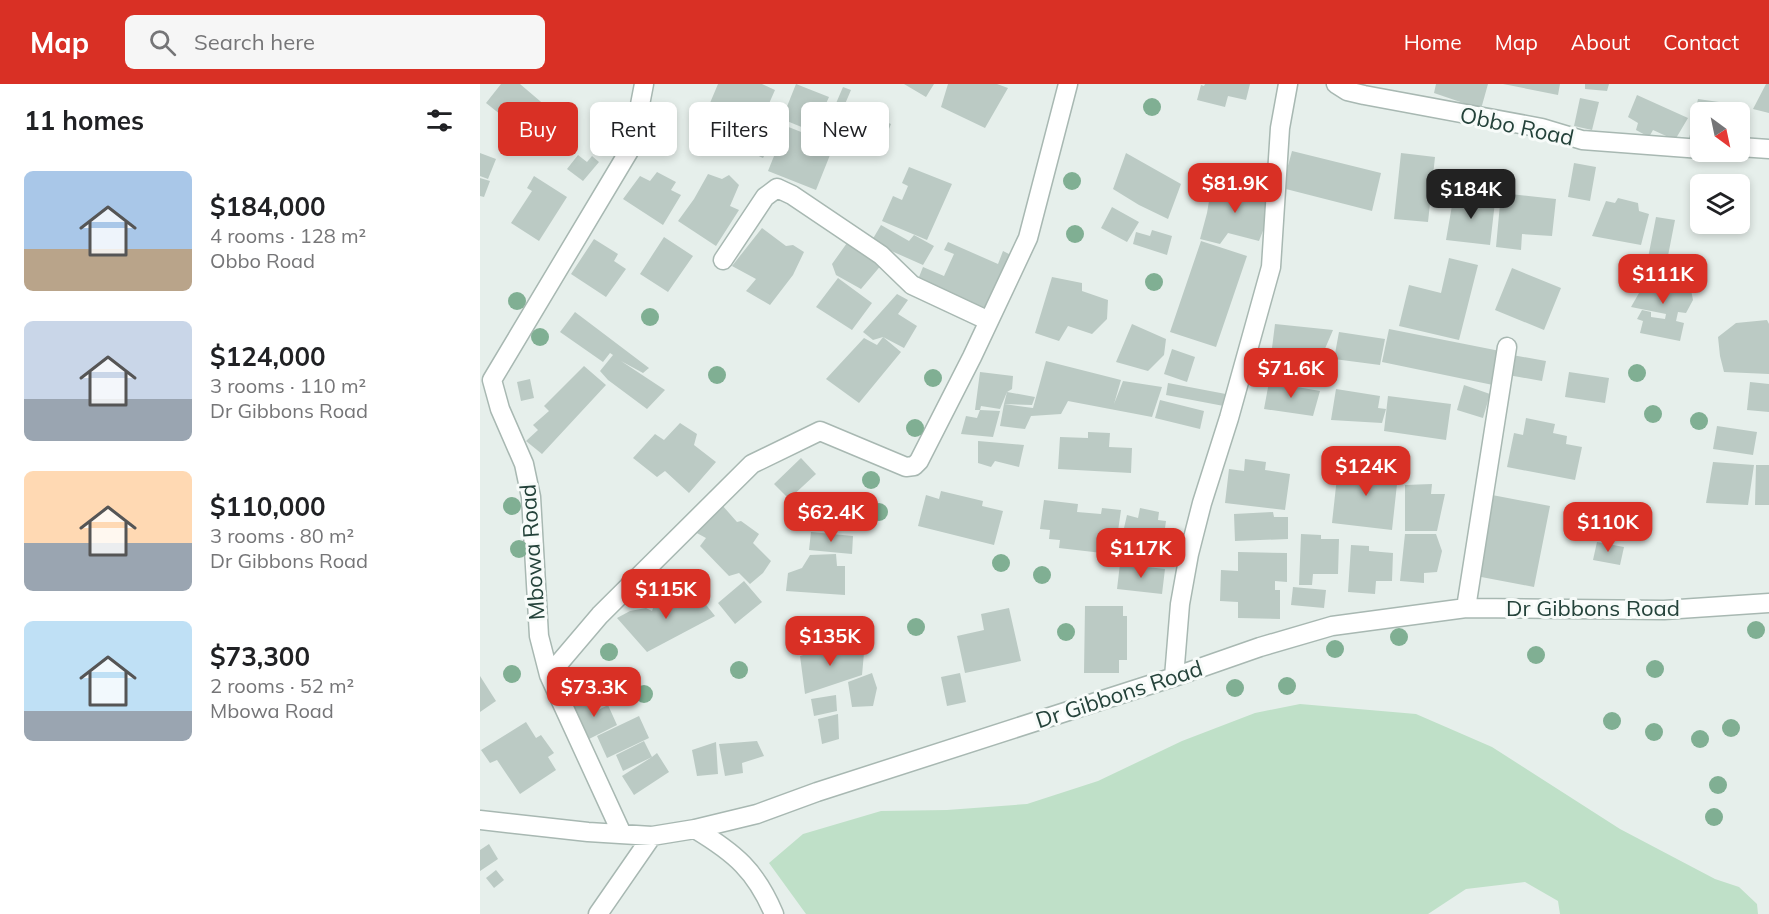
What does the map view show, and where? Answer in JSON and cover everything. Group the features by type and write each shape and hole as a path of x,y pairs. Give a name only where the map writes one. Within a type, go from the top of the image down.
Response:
{"street":[{"name":"Mbowa Road","path":"622,834 549,675 539,636 531,497 524,464 500,409 492,380 632,146 644,84"},
{"path":"549,675 600,615 752,464 820,431 906,467 914,466 919,461 1028,238 1068,84"},
{"path":"1174,677 1180,604 1189,554 1271,267 1280,128 1288,84"},
{"name":"Obbo Road","path":"1336,84 1347,91 1542,128 1582,140 1690,149"},
{"path":"1750,148 1769,149"},
{"path":"723,260 765,197 777,188 792,195 881,255 912,285 989,321"},
{"path":"1466,608 1507,347"},
{"name":"Dr Gibbons Road","path":"481,817 652,836 695,829 757,814 828,788 1174,677 1260,647 1332,626 1466,608 1664,609 1769,603"},
{"path":"695,829 724,847 749,870 765,892 774,914"},
{"path":"598,914 652,836"}],"green space":[{"path":"1300,704 1416,714 1492,747 1620,829 1715,879 1739,887 1757,904 1758,914 1560,914 1558,901 1525,882 1466,889 1428,914 806,914 769,863 803,834 881,811 947,810 1027,804 1098,781 1182,741 1255,713"}],"building":[{"path":"501,84 520,84 541,102 498,102 498,113 486,103"},
{"path":"718,84 762,84 775,90 770,102 710,102"},
{"path":"796,84 829,97 827,102 801,102 801,127 789,122 789,102"},
{"path":"904,84 934,84 926,97"},
{"path":"948,84 997,84 1008,88 985,128 941,107"},
{"path":"1250,84 1246,100 1228,96 1225,107 1197,100 1201,85"},
{"path":"1436,84 1488,84 1481,109 1434,93"},
{"path":"1503,84 1560,84 1558,95"},
{"path":"1585,84 1609,84 1607,91 1585,89"},
{"path":"1766,84 1769,84 1769,113 1753,109"},
{"path":"843,87 851,90 846,102 837,102"},
{"path":"1637,95 1688,118 1675,140 1653,130 1649,137 1636,130 1638,123 1628,117"},
{"path":"1580,98 1599,102 1592,130 1574,126"},
{"path":"1698,99 1719,102 1697,102"},
{"path":"789,127 801,132 801,156 830,156 816,190 768,171 774,156 789,156"},
{"path":"1292,151 1381,173 1372,211 1282,188"},
{"path":"480,153 496,159 488,179 480,176"},
{"path":"1126,153 1181,184 1168,219 1113,189"},
{"path":"1401,153 1435,157 1428,222 1394,219"},
{"path":"578,155 587,162 592,156 599,162 583,181 567,169"},
{"path":"1574,163 1596,167 1590,201 1568,197"},
{"path":"909,167 952,184 927,240 882,221 893,196 902,200 908,186 902,183"},
{"path":"657,172 676,182 671,190 681,195 663,225 623,199 640,176 650,181"},
{"path":"708,174 722,179 729,175 739,185 730,206 739,210 716,246 678,221"},
{"path":"534,176 567,197 539,241 511,223 532,191 527,188"},
{"path":"480,178 490,181 484,197 480,196"},
{"path":"1212,183 1231,185 1230,194 1251,199 1252,191 1273,192 1268,218 1259,241 1228,233 1220,244 1200,239"},
{"path":"1501,193 1556,199 1552,236 1522,234 1521,250 1496,247"},
{"path":"1454,194 1495,202 1490,245 1446,240"},
{"path":"1618,198 1638,203 1639,211 1649,214 1641,245 1592,236 1606,201 1615,203"},
{"path":"1112,207 1139,222 1127,242 1101,228"},
{"path":"1656,217 1675,220 1666,266 1647,263"},
{"path":"881,225 909,241 914,235 934,246 923,265 871,242"},
{"path":"762,228 786,246 793,245 804,252 793,275 770,305 746,291 756,279 732,266"},
{"path":"1152,230 1172,236 1167,255 1133,244 1136,232 1150,236"},
{"path":"664,237 693,256 668,292 640,274"},
{"path":"594,239 618,254 614,261 626,269 606,297 571,274"},
{"path":"1201,241 1247,256 1216,347 1170,332"},
{"path":"948,242 998,264 1003,251 1015,257 990,313 917,282 923,267 944,276 954,254 944,250"},
{"path":"847,243 883,263 861,289 836,275 832,264"},
{"path":"1449,258 1478,265 1459,340 1399,326 1409,285 1441,293"},
{"path":"1512,268 1561,288 1544,330 1495,310"},
{"path":"1666,273 1683,275 1680,287 1690,285 1693,300 1686,313 1678,312 1676,321 1684,323 1680,341 1640,333 1643,321 1637,319 1642,310 1651,312 1651,317 1665,319 1666,314 1631,307 1639,293 1638,277 1662,280"},
{"path":"1052,277 1082,283 1082,291 1108,300 1107,319 1092,334 1068,326 1059,341 1035,333"},
{"path":"838,278 872,303 852,330 816,307"},
{"path":"897,294 908,300 898,314 917,326 904,348 883,337 873,340 863,332"},
{"path":"575,312 649,368 643,373 621,361 665,390 647,409 608,380 600,371 613,355 610,353 603,362 560,332"},
{"path":"1767,320 1769,324 1769,374 1724,372 1718,337 1736,323"},
{"path":"1132,324 1166,339 1164,355 1148,371 1116,362"},
{"path":"1275,324 1333,330 1318,365 1271,356"},
{"path":"1389,329 1500,351 1493,385 1382,362"},
{"path":"1339,332 1385,339 1380,365 1334,359"},
{"path":"883,337 901,352 859,403 826,379 864,338 877,345"},
{"path":"1172,349 1195,357 1187,382 1164,374"},
{"path":"1512,355 1546,361 1542,381 1508,375"},
{"path":"1046,361 1121,380 1114,404 1123,381 1162,387 1152,417 1068,401 1061,414 1031,416 1025,429 1000,426 1004,404 1033,408"},
{"path":"584,366 606,385 542,454 526,441 538,430 533,425 549,411 544,406"},
{"path":"980,372 1013,376 1012,389 1007,392 1000,409 981,406 980,410 975,410"},
{"path":"1569,372 1609,378 1605,403 1565,397"},
{"path":"530,379 534,398 521,401 517,382"},
{"path":"1269,382 1320,391 1313,416 1264,409"},
{"path":"1750,382 1769,384 1769,412 1747,410"},
{"path":"1168,383 1231,395 1229,407 1166,395"},
{"path":"1464,385 1490,394 1483,418 1457,410"},
{"path":"1336,389 1380,396 1378,408 1386,409 1382,423 1331,420"},
{"path":"1007,392 1035,397 1032,405 1004,404"},
{"path":"1388,396 1451,404 1446,440 1384,431"},
{"path":"1160,400 1204,411 1200,429 1155,418"},
{"path":"980,410 1000,411 993,437 961,434 966,416 977,418"},
{"path":"1526,418 1555,424 1553,433 1567,436 1566,444 1582,447 1575,480 1507,467 1514,433 1523,435"},
{"path":"680,423 697,434 694,445 716,462 689,493 665,471 657,477 633,458 655,434 664,440"},
{"path":"1717,426 1757,432 1753,455 1713,449"},
{"path":"1088,432 1110,433 1109,447 1132,448 1131,473 1058,469 1060,437 1088,438"},
{"path":"978,441 1024,445 1019,467 995,461 991,467 978,463"},
{"path":"801,458 816,474 789,499 774,484"},
{"path":"1245,459 1266,462 1265,470 1290,474 1285,510 1225,503 1229,469 1244,471"},
{"path":"1360,461 1383,463 1382,474 1398,475 1392,530 1332,523 1337,477 1344,478 1345,469 1359,470"},
{"path":"1713,462 1754,465 1748,505 1706,503"},
{"path":"1756,465 1769,465 1769,505 1755,505"},
{"path":"1432,484 1431,494 1445,494 1437,531 1405,531 1405,485"},
{"path":"941,491 983,501 982,506 1003,511 994,545 918,526 926,495 939,499"},
{"path":"1492,495 1550,506 1534,587 1476,576"},
{"path":"1044,500 1078,504 1077,512 1101,514 1102,508 1121,510 1116,545 1103,543 1102,553 1059,548 1060,540 1049,539 1050,530 1040,529"},
{"path":"722,505 737,522 741,521 759,534 753,543 771,561 763,573 750,584 739,573 729,576 700,546 706,538 693,531"},
{"path":"1140,508 1159,512 1158,520 1166,521 1165,528 1177,531 1169,565 1118,554 1127,515 1138,518"},
{"path":"1273,512 1274,517 1288,517 1288,539 1235,541 1234,514"},
{"path":"811,532 853,536 852,554 809,550"},
{"path":"1301,534 1321,535 1321,539 1339,539 1338,574 1313,574 1312,585 1299,585"},
{"path":"1405,534 1436,534 1442,551 1437,572 1424,573 1424,583 1400,581"},
{"path":"1597,542 1624,547 1620,565 1593,560"},
{"path":"1351,545 1369,546 1369,551 1393,553 1392,581 1376,581 1375,594 1348,592"},
{"path":"1238,552 1287,553 1287,582 1275,581 1275,590 1280,590 1280,619 1238,618 1238,602 1220,601 1221,570 1238,571"},
{"path":"836,554 837,566 845,566 845,595 786,591 788,573 802,568 810,555"},
{"path":"1120,564 1165,569 1162,594 1117,589"},
{"path":"744,581 762,602 735,624 718,603"},
{"path":"1293,587 1326,590 1324,608 1291,605"},
{"path":"696,592 715,616 647,652 617,618 630,611 646,608 652,611 654,605 670,596 675,598"},
{"path":"1085,606 1123,606 1123,616 1127,616 1127,660 1119,660 1119,673 1084,673"},
{"path":"1009,608 1021,661 965,673 957,636 984,630 981,614"},
{"path":"847,642 845,653 864,653 862,675 805,694 800,656"},
{"path":"872,673 877,688 873,706 852,707 848,682"},
{"path":"960,673 966,702 947,706 941,677"},
{"path":"480,676 496,701 480,712"},
{"path":"836,695 837,711 814,716 811,699"},
{"path":"590,697 596,711 608,705 617,725 589,739 573,705"},
{"path":"838,714 839,739 822,744 818,719"},
{"path":"639,716 649,738 607,758 597,736"},
{"path":"526,722 536,738 541,735 554,753 548,757 556,770 520,794 497,760 490,763 481,750"},
{"path":"644,741 652,757 623,771 616,755"},
{"path":"757,741 764,756 742,763 743,773 725,776 719,744"},
{"path":"716,742 718,774 697,776 692,750"},
{"path":"657,753 669,772 634,795 622,776"},
{"path":"489,844 498,859 480,871 480,850"},
{"path":"496,870 504,880 494,888 486,878"}]}
